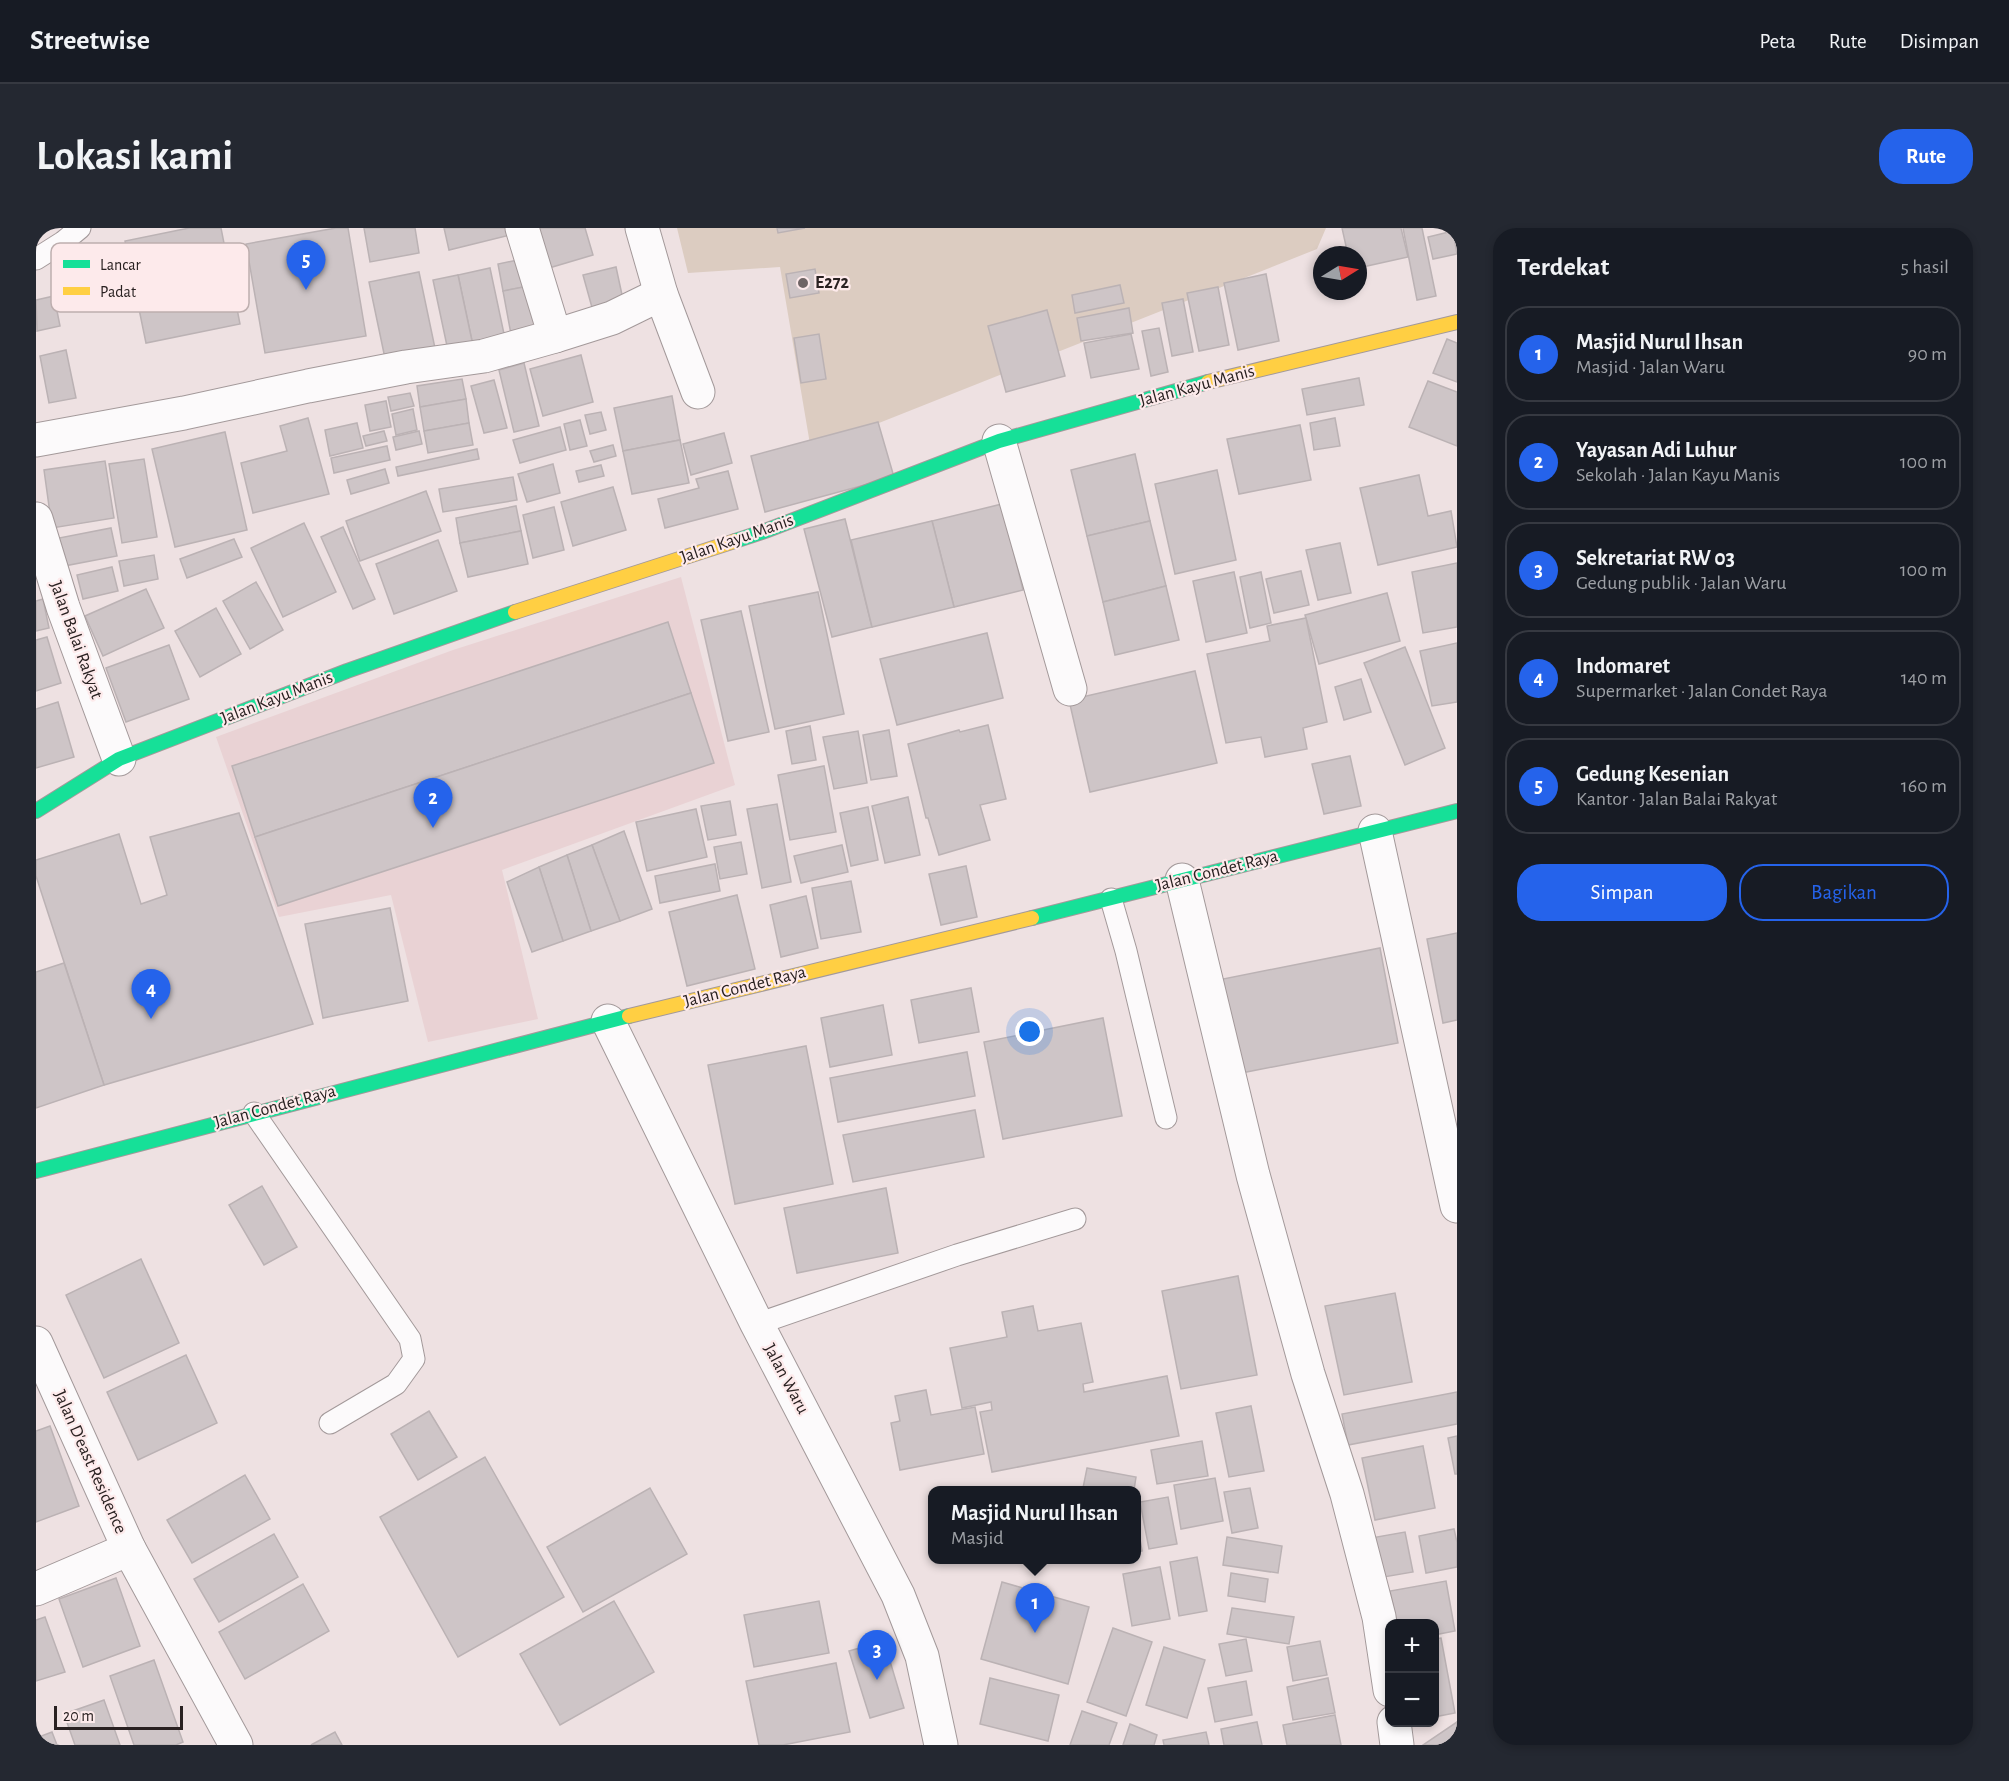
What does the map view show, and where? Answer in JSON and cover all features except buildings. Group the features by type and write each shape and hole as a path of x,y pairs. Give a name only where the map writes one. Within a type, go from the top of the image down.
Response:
{"street":[{"path":"522,228 555,336"},
{"path":"642,228 661,294 698,392"},
{"path":"36,440 184,413 373,373 484,356 612,318 661,294"},
{"name":"Jalan Kayu Manis","path":"36,811 119,759 347,671 534,605 765,531 999,441 1241,374 1457,322"},
{"path":"999,441 1070,689"},
{"name":"Jalan Balai Rakyat","path":"36,519 63,607 119,759"},
{"name":"Jalan Condet Raya","path":"36,1171 608,1021 881,953 1111,900 1457,811"},
{"path":"1375,831 1457,1206"},
{"path":"1182,880 1253,1175 1308,1374 1347,1494 1379,1617 1387,1673"},
{"name":"Jalan Waru","path":"608,1021 757,1324 898,1595 922,1656 941,1745"},
{"name":"Jalan D'east Residence","path":"36,1343 129,1549 236,1745"},
{"name":"Jalan D'east Residence","path":"36,1589 129,1549"},
{"path":"1395,1727 1397,1745"}],"lane":[{"path":"59,243 80,228"},
{"path":"36,259 51,248"},
{"path":"1111,900 1126,951 1166,1118"},
{"path":"254,1113 410,1339 414,1359 396,1384 330,1423"},
{"path":"757,1324 957,1255 1075,1219"}],"shaded area":[{"path":"677,228 1326,228 1318,246 1313,246 1313,251 811,450 780,267 688,273"},
{"path":"681,577 735,785 502,870 538,1019 428,1042 391,895 279,917 216,737 453,650"}],"traffic: fast":[{"path":"735,541 999,441 1208,382"},
{"path":"36,811 119,759 347,671 515,612"},
{"path":"1032,918 1457,811"},
{"path":"36,1171 629,1016"}],"traffic: slow":[{"path":"1208,382 1457,322"},
{"path":"515,612 735,541"},
{"path":"629,1016 1032,918"}],"place":[{"name":"E272","path":"803,283"},
{"name":"Gedung Kesenian","path":"306,290"},
{"name":"Yayasan Adi Luhur","path":"433,828"},
{"name":"Indomaret","path":"151,1019"},
{"name":"Masjid Nurul Ihsan","path":"1035,1633"},
{"name":"Sekretariat RW 03","path":"877,1680"}]}
